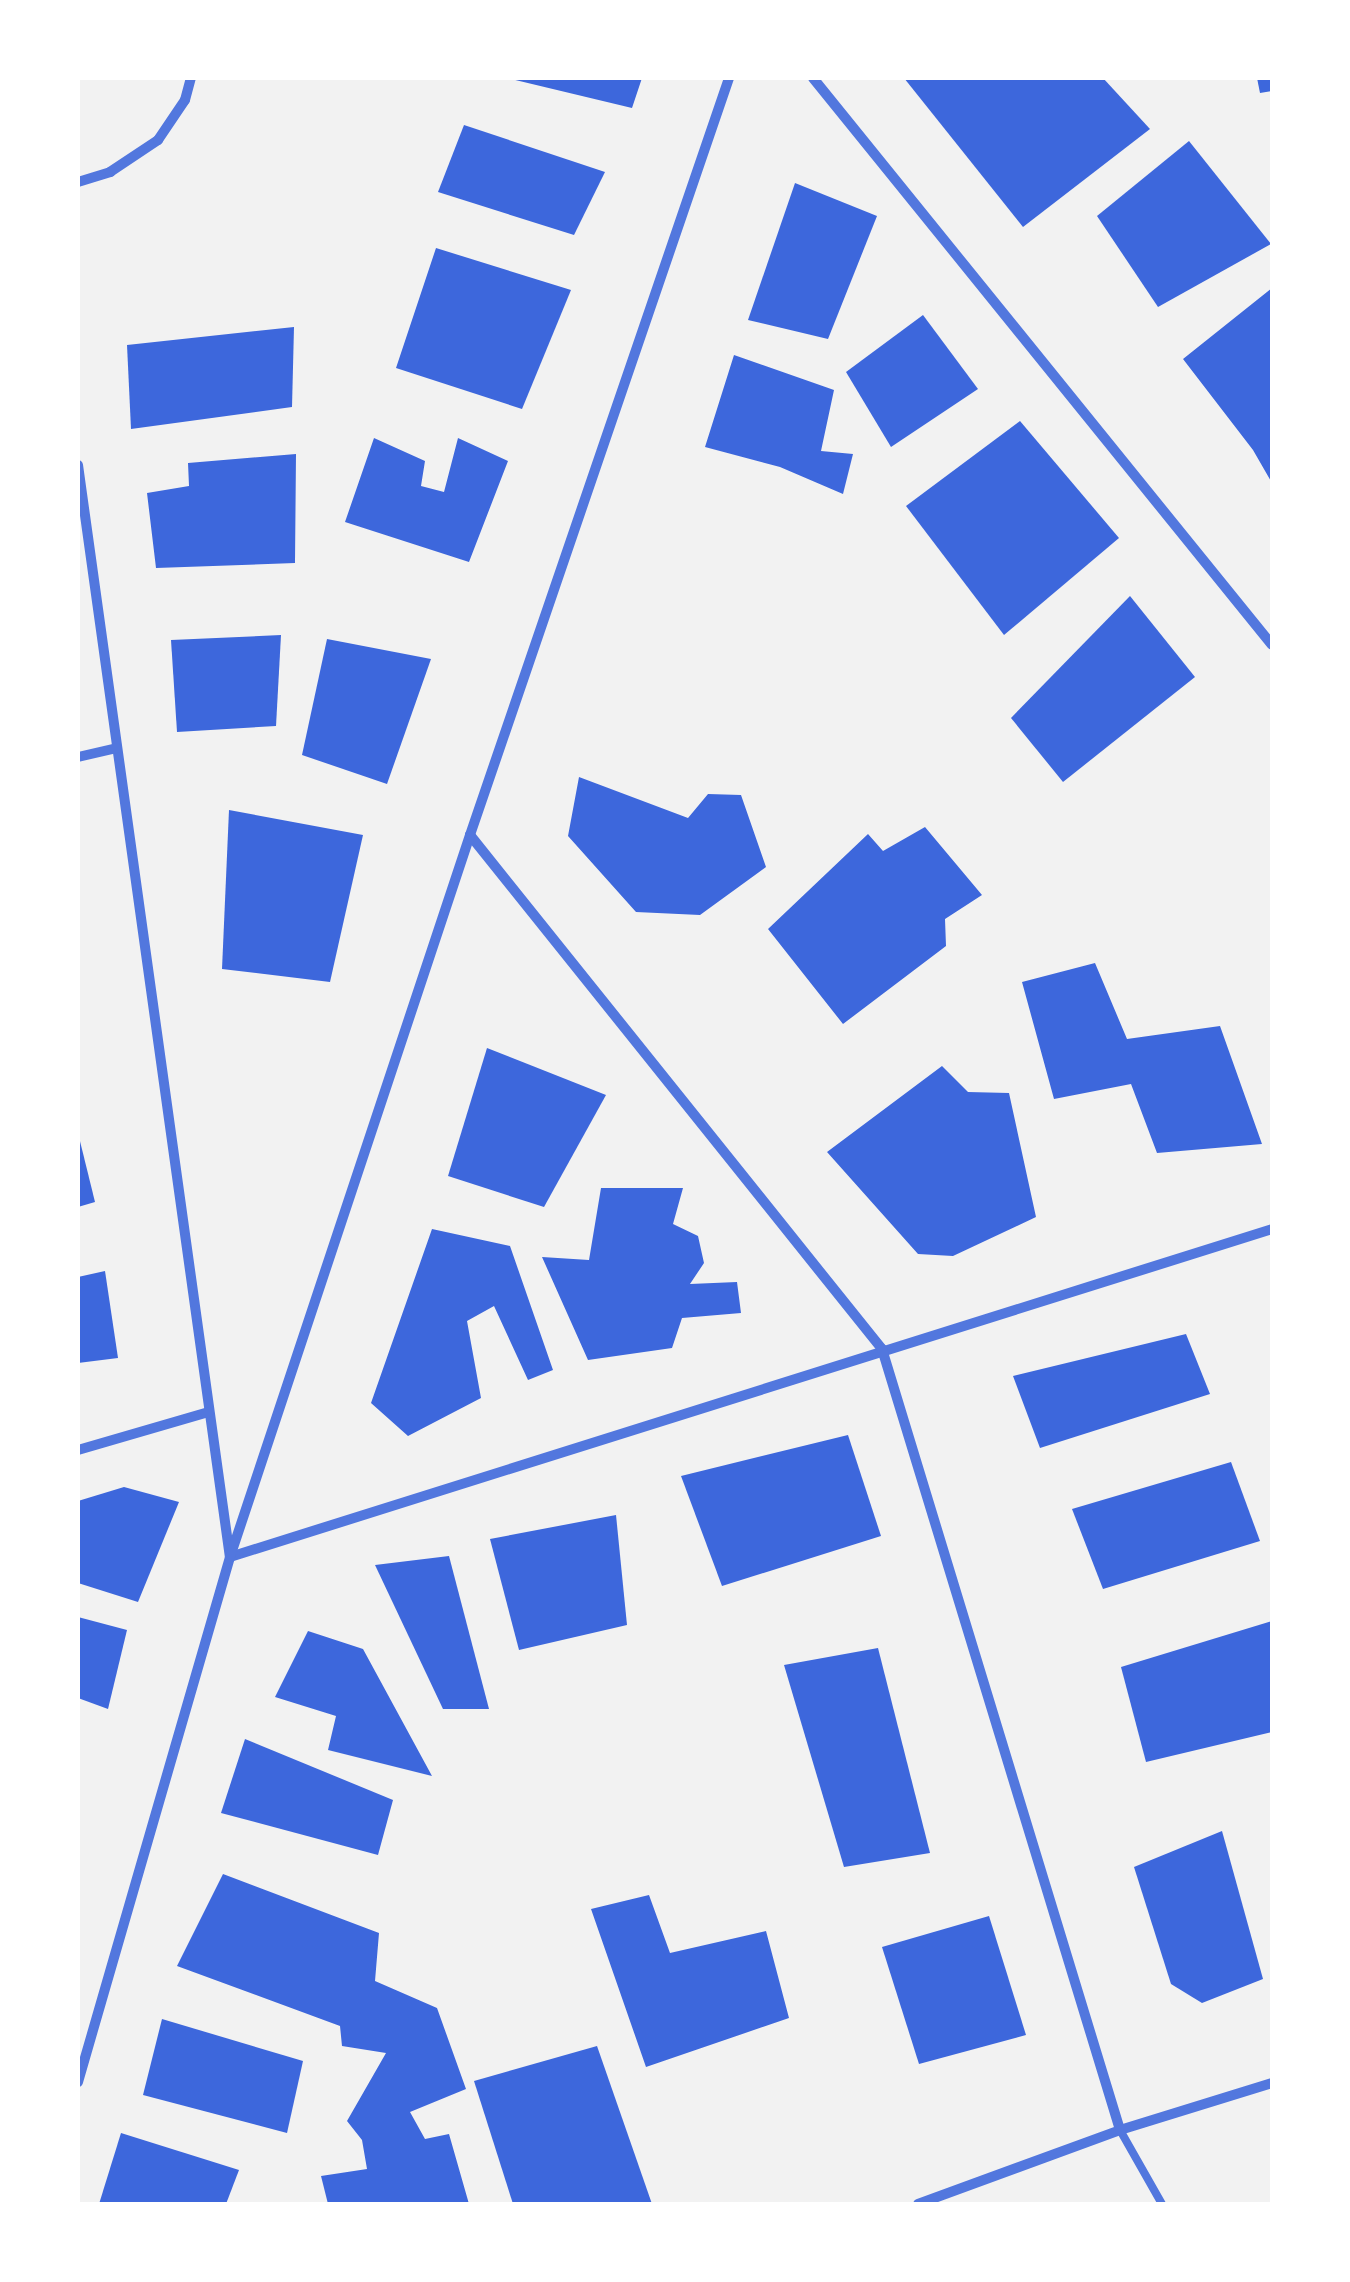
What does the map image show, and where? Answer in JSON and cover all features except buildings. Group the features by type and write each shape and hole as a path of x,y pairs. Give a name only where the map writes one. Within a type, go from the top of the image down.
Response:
{"street":[{"path":"78,182 110,172 158,140 185,100 190,78"},
{"path":"78,2082 230,1557 470,836 729,78"},
{"path":"813,78 1272,646"},
{"path":"78,465 230,1557"},
{"path":"78,757 117,748"},
{"path":"470,836 882,1349 1120,2130"},
{"path":"230,1557 1272,1228"},
{"path":"78,1450 209,1412"},
{"path":"918,2204 1120,2130 1272,2082"}],"lane":[{"path":"1120,2130 1162,2204"}]}
